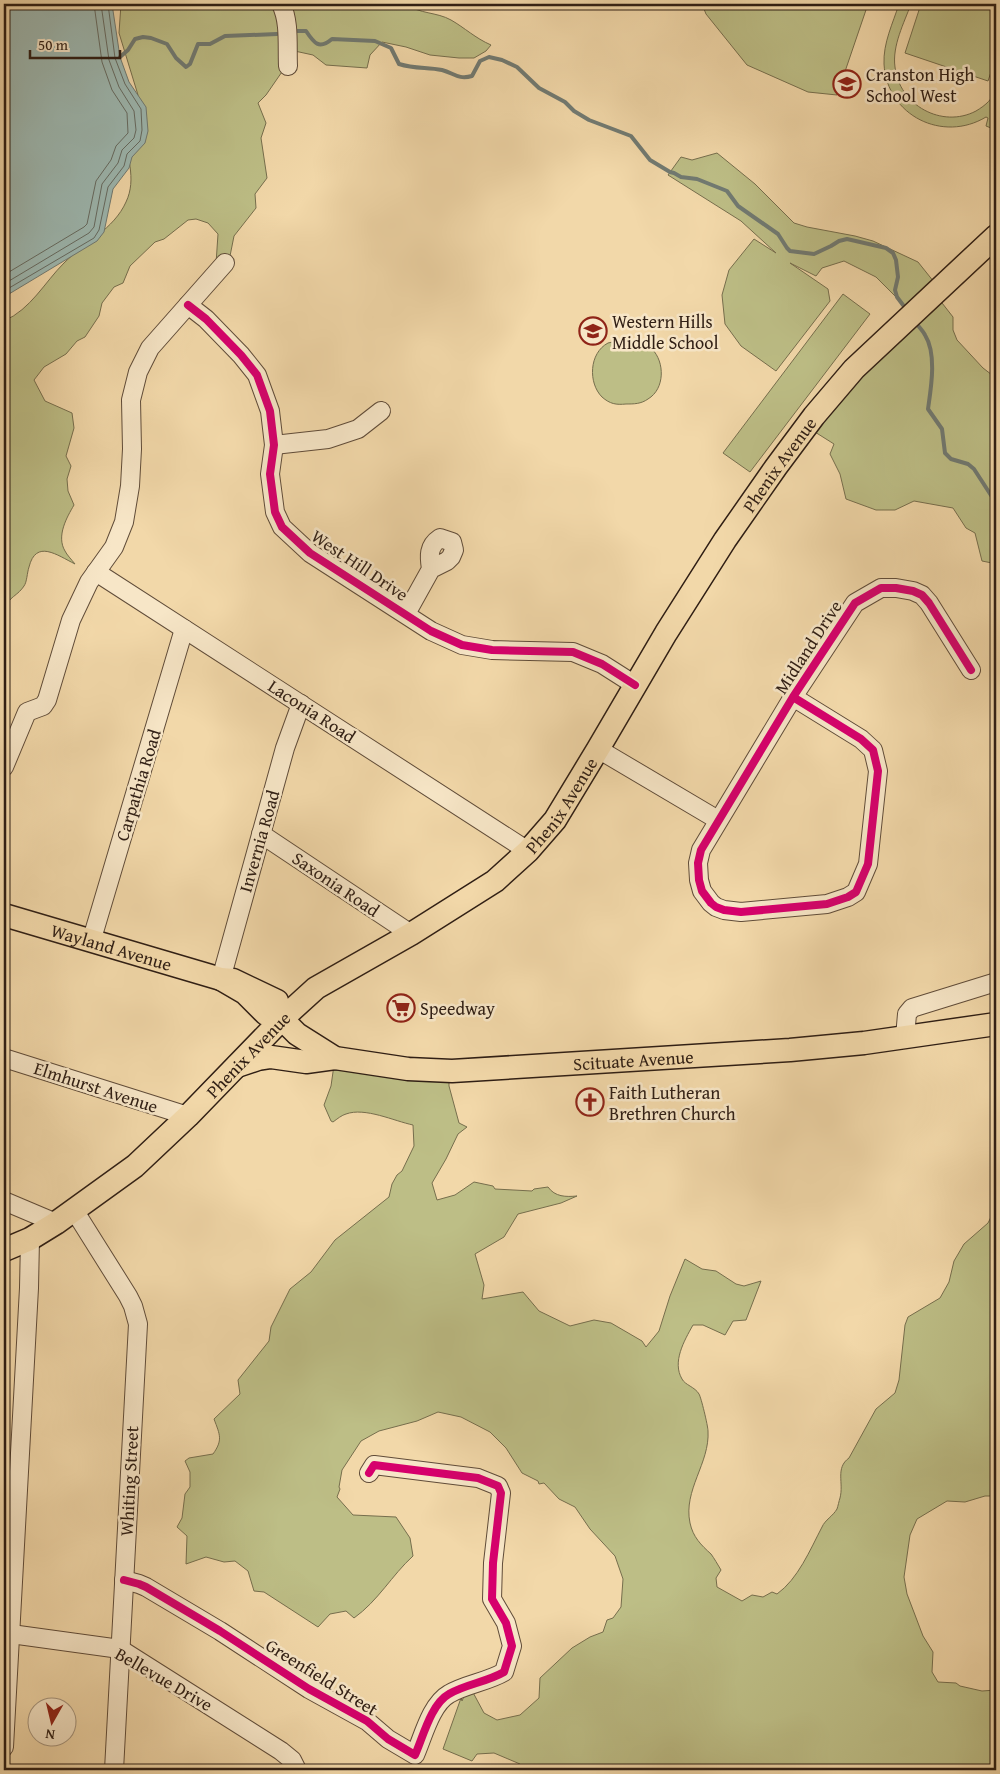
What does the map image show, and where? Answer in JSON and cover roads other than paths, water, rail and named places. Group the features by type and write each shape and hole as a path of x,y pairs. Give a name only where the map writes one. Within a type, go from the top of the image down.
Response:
{"main road":[{"name":"Phenix Avenue","path":"4,1250 30,1239 56,1223 135,1166 188,1116 282,1019 316,988 411,934 495,881 528,851 555,820 666,633 725,540 814,416 854,369 996,236"},
{"name":"Wayland Avenue","path":"4,915 220,979 245,993 266,1014 282,1019"},
{"name":"Scituate Avenue","path":"282,1019 297,1034 335,1058 408,1069 452,1071 790,1050 864,1043 996,1024"},
{"path":"236,1066 258,1059 271,1058 306,1062 335,1058"}],"street":[{"path":"281,4 285,13 287,29 288,66"},
{"path":"4,767 27,712 43,706 47,700 71,620 96,572 114,547 124,522 130,486 132,449 131,400 138,372 150,348 225,263"},
{"name":"West Hill Drive","path":"188,305 206,319 230,343 257,375 270,412 274,445 270,474 275,512 282,527 310,553 431,631 462,644 492,650 573,652 602,664 635,685"},
{"path":"274,445 328,439 358,429 381,411"},
{"path":"406,614 431,568"},
{"name":"Laconia Road","path":"96,572 528,851"},
{"name":"Midland Drive","path":"793,698 861,739 874,750 878,771 868,864 856,892 848,897 827,904 741,912 724,910 716,907 702,891 698,863 701,850 793,698 854,603 881,588 896,588 913,591 922,595 971,670"},
{"name":"Carpathia Road","path":"91,942 184,629"},
{"name":"Invernia Road","path":"220,979 285,748 301,704"},
{"path":"598,749 718,820"},
{"name":"Saxonia Road","path":"261,834 411,934"},
{"path":"905,1037 907,1014 912,1008 996,982"},
{"name":"Elmhurst Avenue","path":"4,1058 188,1116"},
{"path":"4,1201 56,1223"},
{"name":"Whiting Street","path":"74,1210 128,1296 138,1324 114,1770"},
{"path":"4,1747 29,1288 30,1239"},
{"name":"Greenfield Street","path":"124,1580 139,1584 220,1631 309,1688 367,1721 388,1739 416,1755 433,1710 448,1694 494,1678 504,1672 512,1646 506,1623 492,1599 493,1563 501,1492 498,1486 478,1478 374,1465 369,1473"},
{"name":"Bellevue Drive","path":"11,1634 120,1649 281,1751 292,1760 297,1770"}],"water":[{"path":"4,4 112,4 120,57 129,82 146,107 148,131 145,143 132,157 129,168 113,189 104,232 97,241 4,297"}],"waterway":[{"path":"297,31 306,31 317,44 324,44 332,39 375,41 391,48 399,64 442,70 463,77 472,76 480,61 489,57 502,60 517,67 539,88 565,102 574,111 589,120 631,136 650,160 670,172 681,177 697,179 727,191 738,206 778,234 790,251 814,254 847,239 886,248 893,253 896,260 898,277 895,290 897,297 903,305"},
{"path":"120,57 128,50 135,39 151,38 167,44 176,58 186,67 190,64 198,44 210,44 225,36 277,34"},
{"path":"916,323 929,343 932,371 928,409 942,429 945,453 951,459 968,464 974,469 996,503"}],"place":[{"name":"Cranston High School West","path":"847,84"},
{"name":"Western Hills Middle School","path":"593,331"},
{"name":"Speedway","path":"401,1008"},
{"name":"Faith Lutheran Brethren Church","path":"590,1102"}]}
